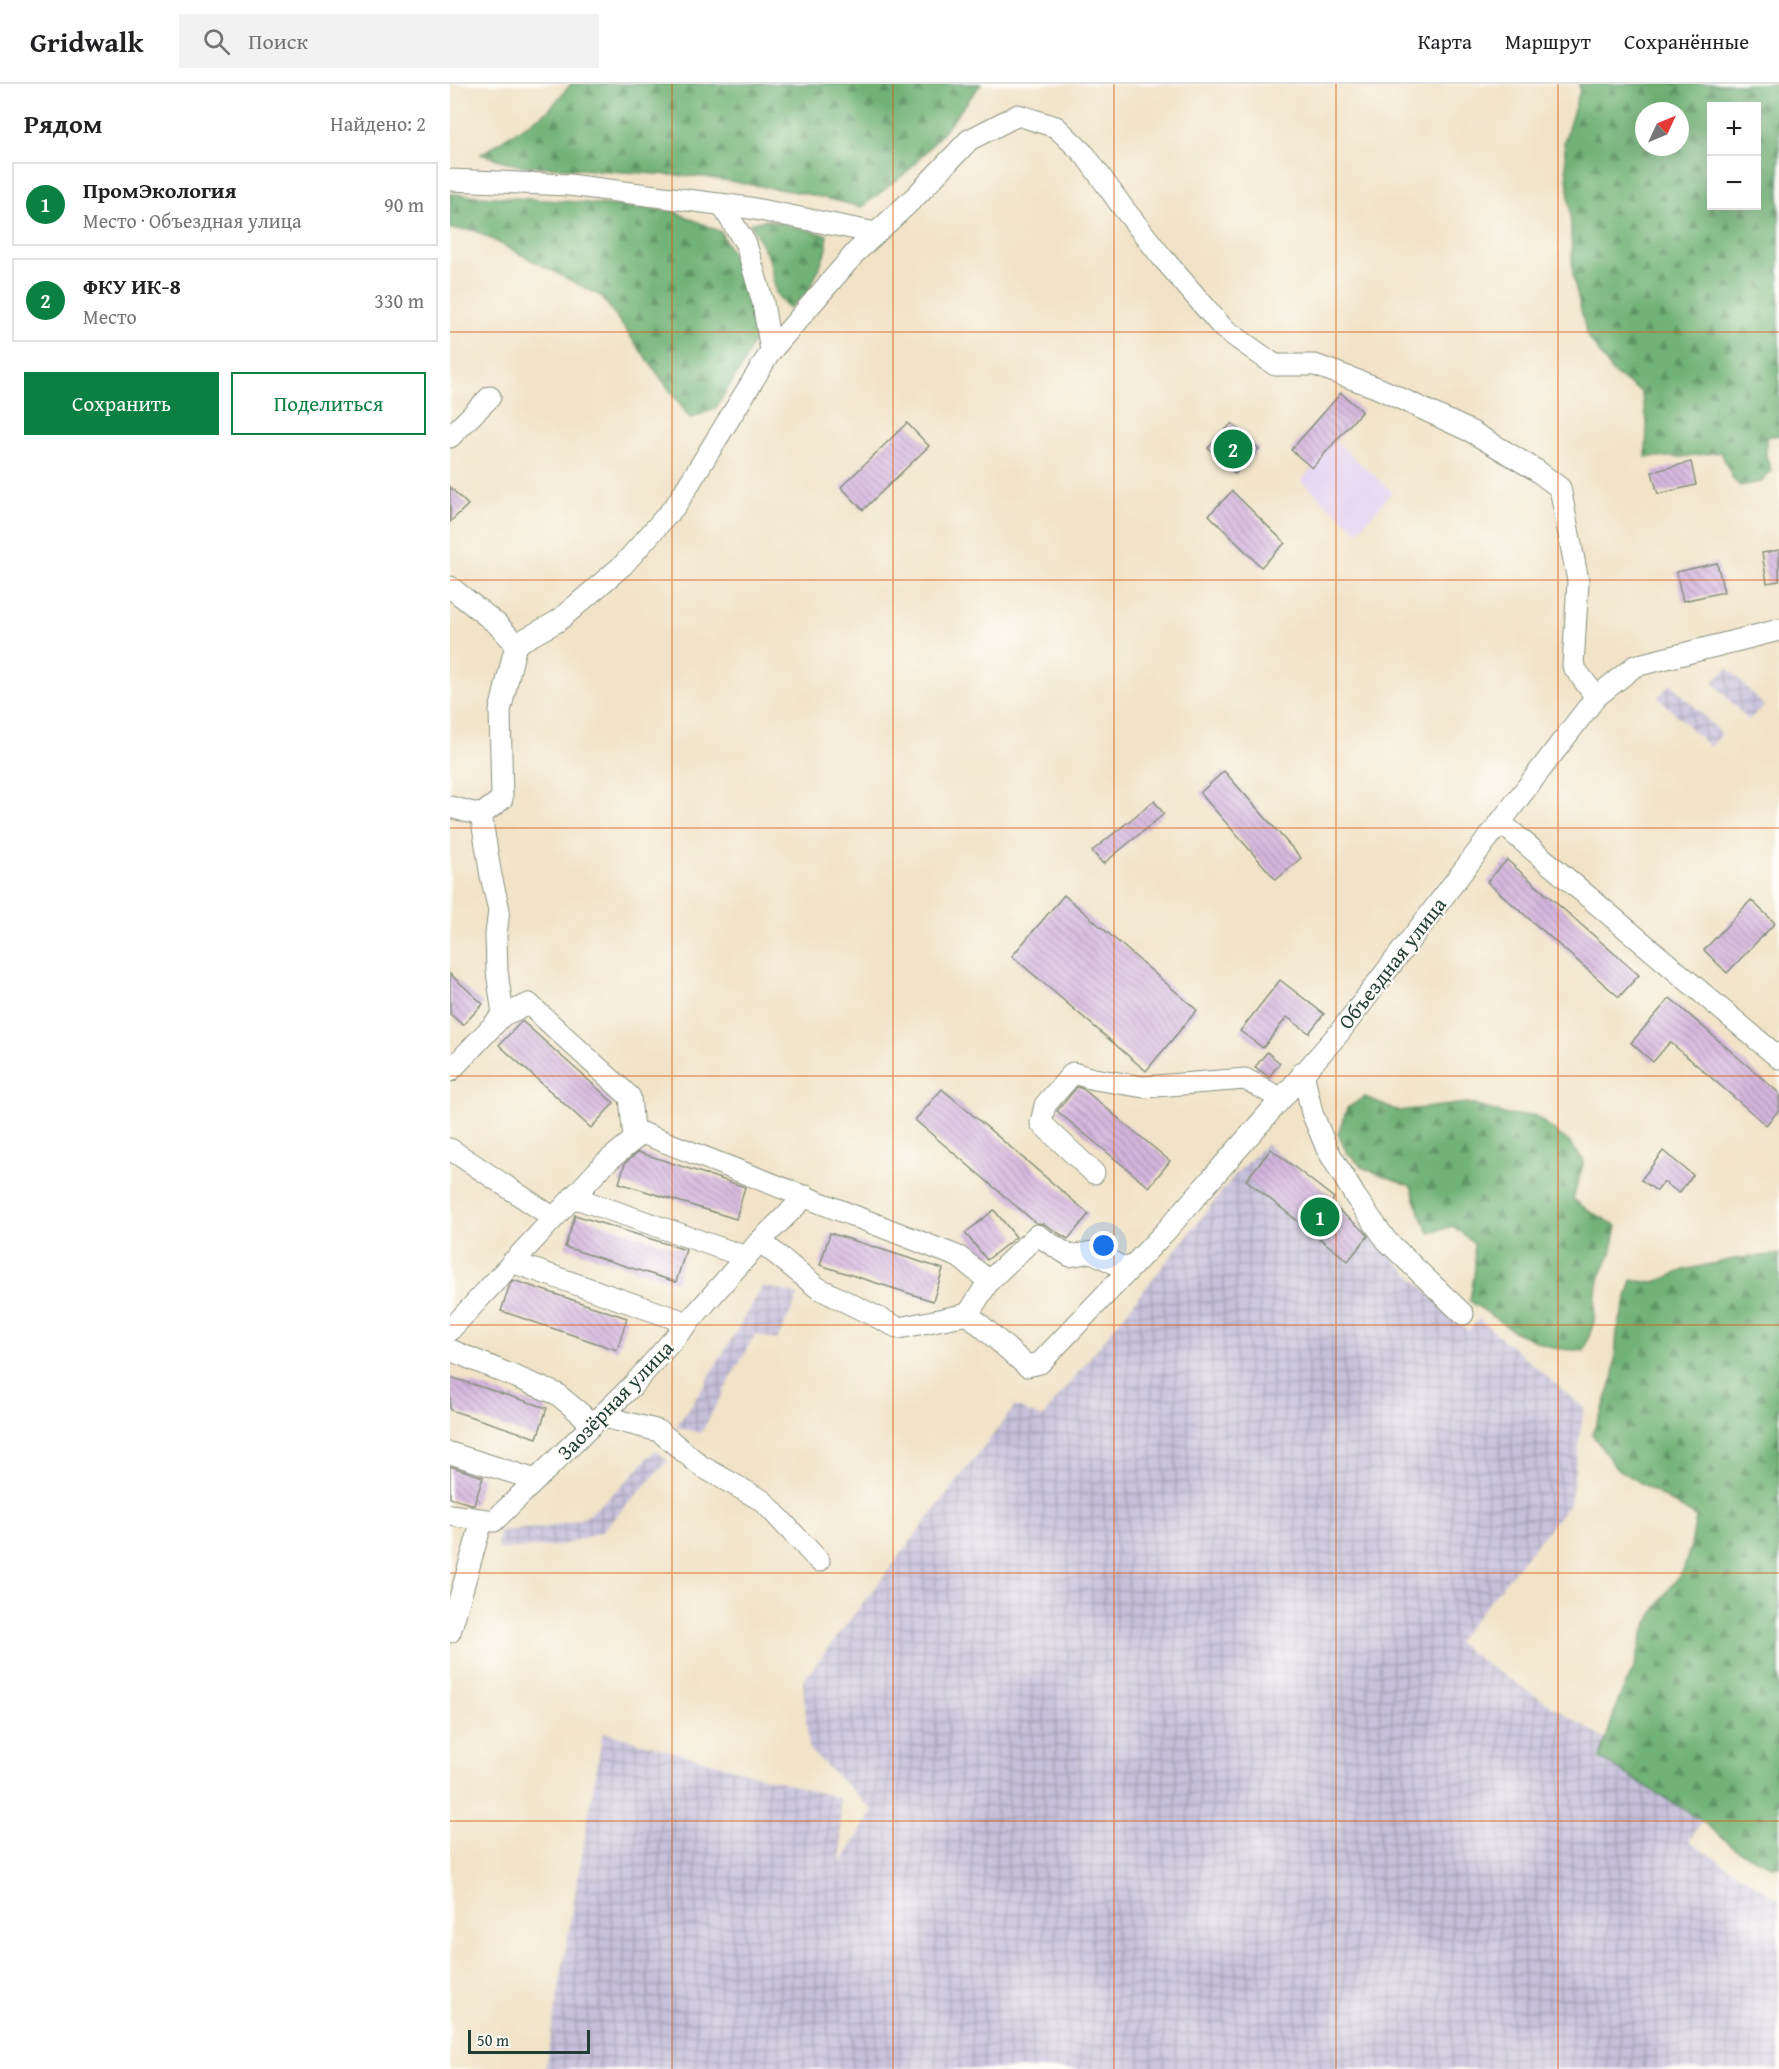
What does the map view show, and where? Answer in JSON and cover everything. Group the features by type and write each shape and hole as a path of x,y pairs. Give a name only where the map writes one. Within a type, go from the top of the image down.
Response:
{"street":[{"path":"482,815 502,799 500,711 516,644 558,621 622,565 676,505 771,351 856,252 916,196 969,140 1018,115 1056,127 1085,155 1161,256 1223,328 1275,365 1315,365 1378,388 1472,432 1536,470 1560,488 1578,581 1573,666 1596,697"},
{"path":"450,180 569,185 750,208 876,233"},
{"path":"721,204 746,244 763,303 771,351"},
{"path":"450,436 490,397"},
{"path":"450,587 497,624 516,644"},
{"name":"Объездная улица","path":"968,1314 1027,1366 1040,1363 1164,1233 1339,1032 1596,697 1635,666 1779,630"},
{"path":"450,807 482,815"},
{"path":"482,815 491,876 499,910 496,935 502,1015"},
{"path":"1500,822 1779,1058"},
{"path":"450,1071 502,1015 530,1004 630,1097 634,1139"},
{"path":"1303,1072 1312,1113 1327,1149 1355,1196 1386,1240 1463,1314"},
{"path":"1094,1173 1041,1123 1046,1105 1072,1073 1144,1087 1245,1079 1280,1098"},
{"path":"450,1330 604,1164 642,1133 959,1257 989,1281"},
{"path":"450,1149 554,1218"},
{"name":"Заозёрная улица","path":"482,1521 494,1521 634,1384 760,1241 806,1196"},
{"path":"573,1197 746,1257"},
{"path":"760,1241 818,1288 899,1328 968,1314 989,1281 1037,1235 1070,1256 1092,1252 1128,1270"},
{"path":"512,1262 687,1323"},
{"path":"450,1350 557,1394 582,1414 597,1421 659,1431 701,1466 763,1501 819,1562"},
{"path":"450,1452 536,1480"},
{"path":"450,1515 482,1521 450,1632"}],"shaded area":[{"path":"1335,441 1392,492 1358,531 1301,481"},
{"path":"1728,668 1764,706 1748,720 1713,682"},
{"path":"1671,684 1722,734 1710,747 1658,697"},
{"path":"1266,1144 1334,1198 1331,1204 1369,1235 1468,1331 1479,1319 1584,1408 1570,1503 1456,1642 1481,1661 1606,1740 1601,1758 1702,1821 1689,1841 1779,1900 1779,2069 545,2069 603,1732 839,1798 842,1863 873,1810 809,1750 803,1681 1015,1406 1042,1418 1236,1174"},
{"path":"763,1286 799,1295 777,1340 755,1334 701,1433 676,1427 702,1389"},
{"path":"655,1450 668,1461 601,1532 559,1546 497,1549 499,1531 549,1527 586,1517 625,1483"}],"green space":[{"path":"571,84 981,84 946,129 907,172 862,207 803,193 704,177 516,165 481,154 548,111"},
{"path":"1579,84 1779,84 1779,435 1766,437 1766,456 1771,471 1761,482 1740,486 1733,479 1721,452 1680,457 1646,457 1647,421 1641,392 1613,373 1587,335 1573,277 1564,142 1580,90"},
{"path":"450,194 673,211 721,232 744,279 757,333 743,365 715,409 690,418 601,296 474,230 450,229"},
{"path":"768,220 827,235 827,249 809,291 788,309 776,293 769,258 750,223"},
{"path":"1365,1097 1398,1111 1467,1103 1507,1115 1534,1115 1569,1142 1584,1161 1573,1199 1589,1211 1617,1226 1611,1254 1600,1276 1594,1321 1584,1351 1552,1348 1515,1332 1470,1301 1475,1268 1474,1243 1453,1226 1429,1233 1411,1186 1364,1168 1347,1153 1338,1134 1347,1108"},
{"path":"1779,1254 1779,1866 1773,1867 1739,1851 1698,1818 1600,1758 1618,1701 1634,1668 1644,1631 1660,1601 1683,1571 1696,1517 1615,1467 1592,1434 1614,1375 1617,1331 1632,1280 1654,1283 1684,1270 1734,1259"}],"building":[{"path":"1341,393 1362,411 1312,468 1291,450"},
{"path":"907,423 929,446 863,510 841,487"},
{"path":"1232,423 1259,449 1235,474 1208,448"},
{"path":"1691,462 1696,485 1658,494 1652,472"},
{"path":"450,487 468,505 450,522"},
{"path":"1232,491 1285,543 1261,567 1209,515"},
{"path":"1779,550 1779,581 1767,583 1762,553"},
{"path":"1717,563 1724,592 1683,601 1676,572"},
{"path":"1224,771 1301,858 1276,880 1200,793"},
{"path":"1154,801 1164,814 1103,864 1092,851"},
{"path":"1507,860 1639,975 1619,997 1487,882"},
{"path":"1064,895 1197,1010 1146,1071 1012,956"},
{"path":"1751,900 1775,923 1727,973 1704,950"},
{"path":"450,974 483,1004 463,1025 450,1014"},
{"path":"1280,980 1324,1014 1309,1033 1287,1017 1263,1048 1240,1031"},
{"path":"1670,998 1779,1093 1779,1110 1766,1125 1670,1042 1653,1062 1631,1043"},
{"path":"522,1021 614,1103 591,1128 499,1045"},
{"path":"1267,1052 1280,1063 1269,1077 1255,1067"},
{"path":"1077,1087 1083,1089 1170,1161 1149,1187 1057,1111"},
{"path":"942,1089 1089,1214 1068,1239 1044,1224 1036,1223 915,1120"},
{"path":"1271,1149 1334,1198 1331,1204 1368,1236 1348,1261 1246,1180"},
{"path":"1663,1151 1693,1175 1679,1193 1664,1182 1657,1191 1641,1180"},
{"path":"638,1152 745,1187 736,1219 619,1183 625,1163"},
{"path":"994,1210 1016,1237 987,1260 965,1233"},
{"path":"575,1215 686,1250 676,1282 565,1247"},
{"path":"830,1233 943,1269 933,1301 820,1265"},
{"path":"513,1280 627,1318 617,1350 501,1311"},
{"path":"450,1377 547,1408 537,1438 450,1410"},
{"path":"450,1466 483,1477 474,1505 450,1498"}],"place":[{"name":"ФКУ ИК-8","path":"1233,449"},
{"name":"ПромЭкология","path":"1320,1217"}]}
